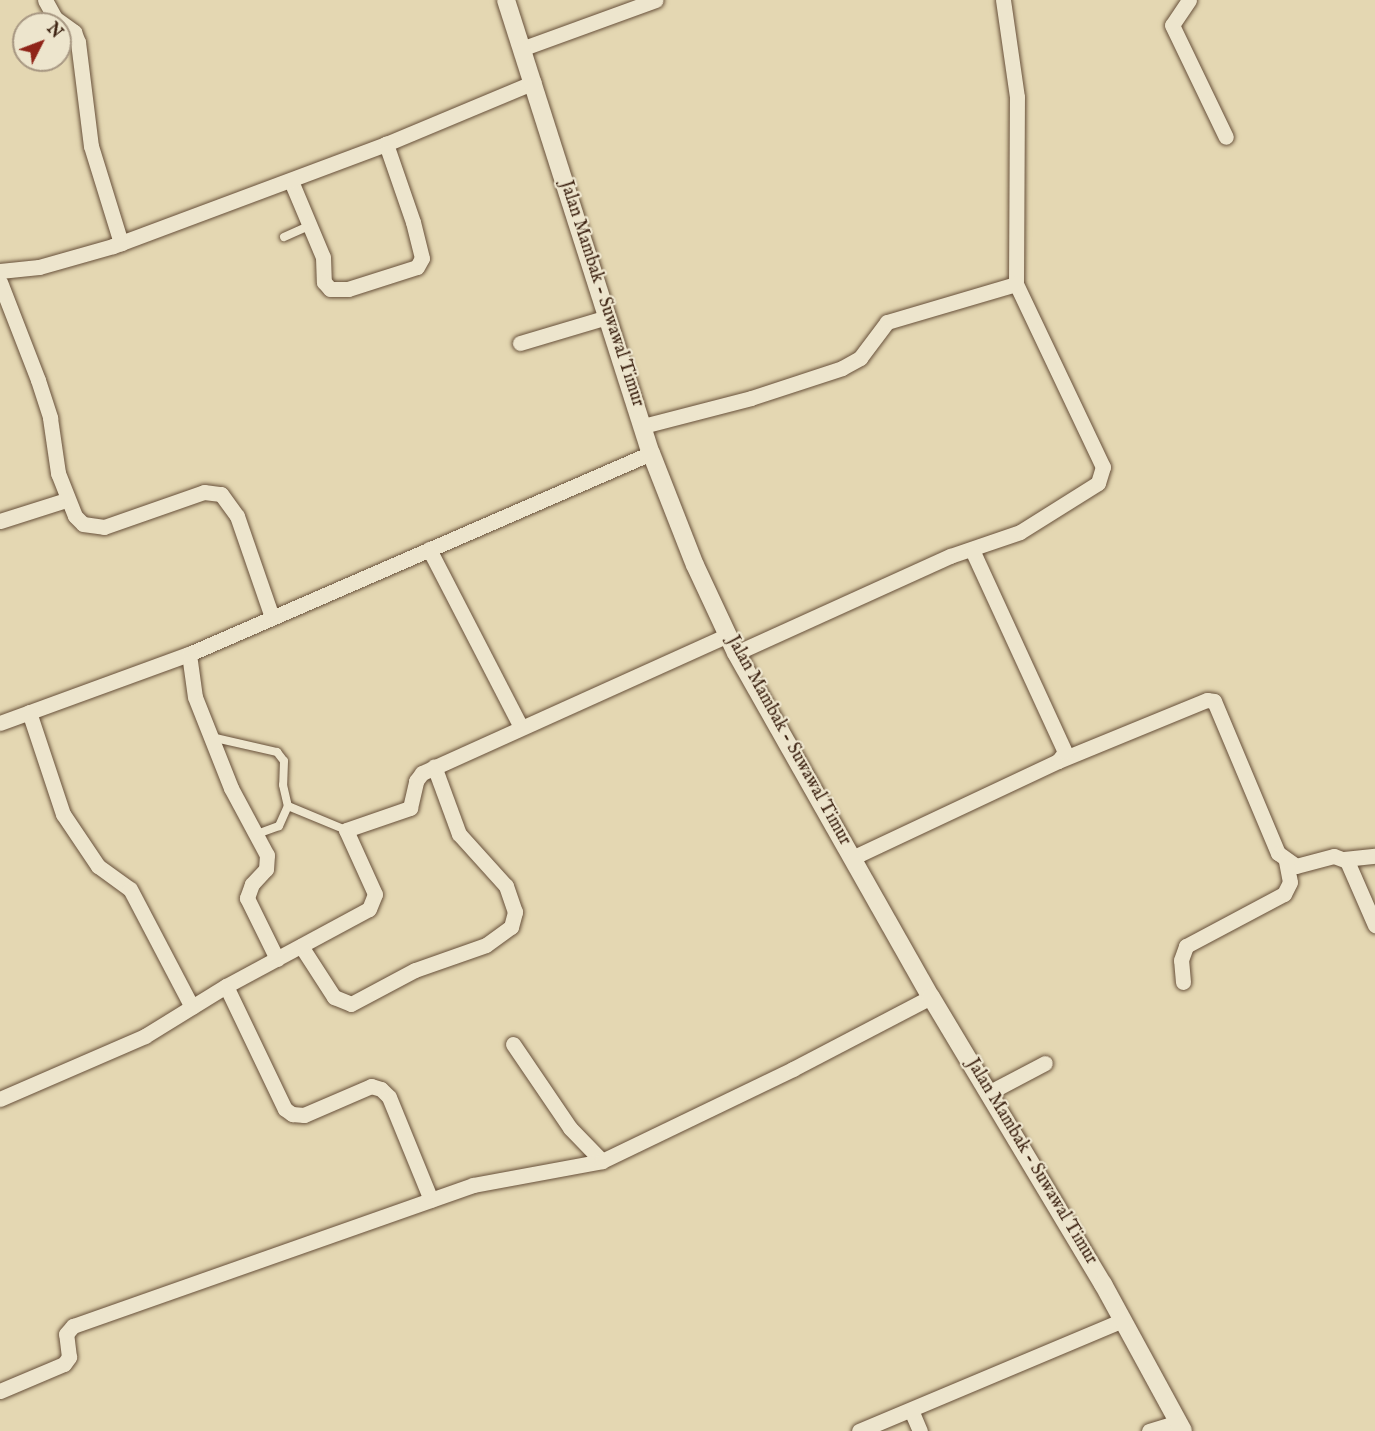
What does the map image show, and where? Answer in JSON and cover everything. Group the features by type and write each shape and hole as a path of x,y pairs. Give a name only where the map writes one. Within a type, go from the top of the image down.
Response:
{"street":[{"path":"45,0 56,18 75,32 91,146 121,243"},
{"name":"Jalan Mambak - Suwawal Timur","path":"506,0 524,48 651,453 736,653 854,857 931,997 990,1092 1123,1320 1181,1426"},
{"path":"524,48 656,0"},
{"path":"736,653 950,556 1020,532 1090,491 1104,471 1016,284 1017,97 1003,0"},
{"path":"1189,0 1172,25 1226,137"},
{"path":"0,271 39,267 121,243 386,144 534,82"},
{"path":"291,181 323,257 324,282 330,289 348,289 420,265 422,258 413,222 386,144"},
{"path":"0,282 38,380 66,500 82,524 104,527 204,492 221,494 237,516 272,617"},
{"path":"643,426 751,398 842,368 860,358 887,322 1016,284"},
{"path":"520,343 607,317"},
{"path":"0,723 189,654 651,453"},
{"path":"0,521 66,500"},
{"path":"429,549 521,727"},
{"path":"972,550 1066,748 1058,761"},
{"path":"0,1099 145,1036 226,986 369,909 375,901 346,830 410,808 418,777 434,766 728,635"},
{"path":"189,654 195,697 231,788 257,834 268,864 252,884 248,898 277,959"},
{"path":"854,857 1058,761 1212,700 1217,704 1278,853 1286,861 1296,866 1334,856 1344,859 1349,863 1375,925"},
{"path":"29,712 63,814 98,866 130,889 192,1007"},
{"path":"301,946 334,998 351,1004 415,970 486,945 511,927 515,912 506,886 459,834 434,766"},
{"path":"1344,859 1375,856"},
{"path":"1183,982 1182,960 1186,946 1284,894 1290,882 1286,861"},
{"path":"226,986 285,1109 292,1114 304,1114 371,1086 381,1089 389,1097 432,1200"},
{"path":"0,1391 66,1362 66,1334 73,1326 503,1176 573,1169 602,1161 785,1073 931,997"},
{"path":"513,1044 570,1128 602,1161"},
{"path":"990,1092 1045,1063"},
{"path":"859,1431 1123,1320"},
{"path":"911,1410 920,1431"},
{"path":"1149,1431 1181,1426"}],"lane":[{"path":"284,237 309,226"},
{"path":"211,736 277,752 284,761 283,786 288,806 279,826 257,834"},
{"path":"288,806 346,830"}]}
